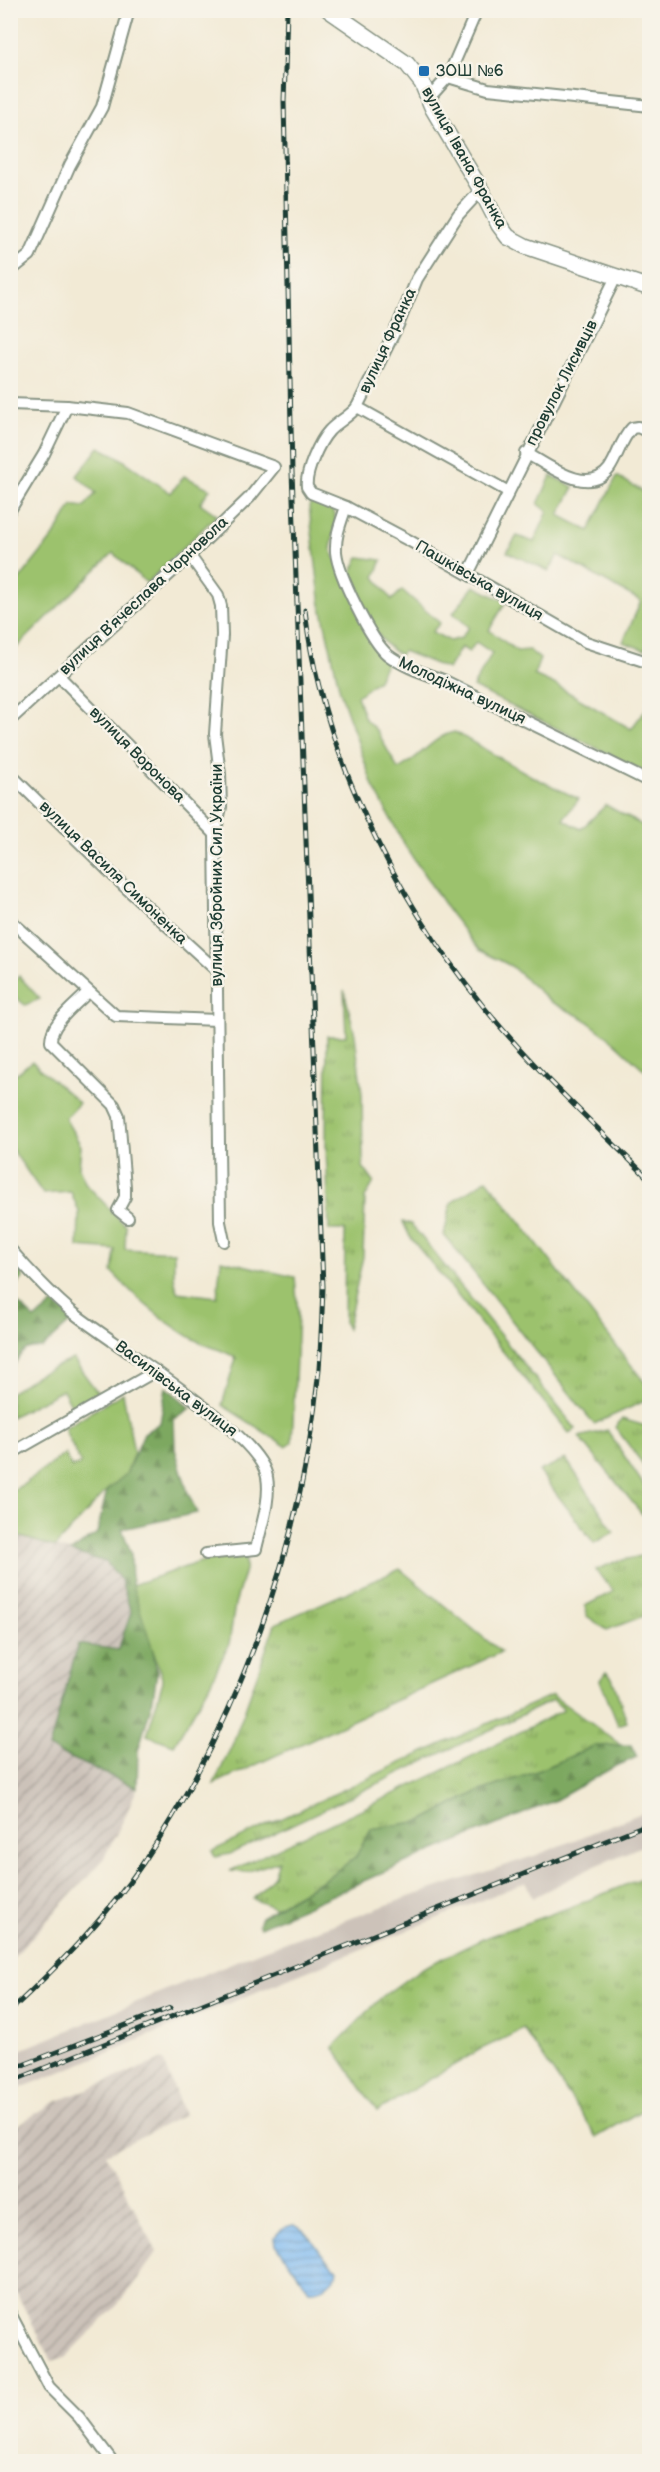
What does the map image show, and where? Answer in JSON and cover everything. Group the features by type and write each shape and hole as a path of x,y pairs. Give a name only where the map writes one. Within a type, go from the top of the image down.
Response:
{"main road":[{"name":"вулиця Івана Франка","path":"329,10 407,64 422,83 430,97 433,109 508,237 525,246 650,288"}],"street":[{"path":"11,271 30,255 70,165 102,107 129,10"},
{"path":"430,97 448,77 477,10"},
{"name":"вулиця Івана Франка","path":"448,77 496,90 650,106"},
{"name":"вулиця Франка","path":"311,493 307,487 308,472 324,439 328,432 357,407 399,325 417,279 459,215 481,190"},
{"name":"провулок Лисивців","path":"468,574 482,549 507,491 616,276"},
{"path":"10,405 67,406 44,454 10,510"},
{"name":"вулиця Вʼячеслава Чорновола","path":"10,720 190,556 250,497 274,467 128,413 67,406"},
{"path":"357,407 507,491"},
{"path":"526,453 570,477 582,480 601,477 610,468 632,428 638,427 650,433"},
{"name":"Пашківська вулиця","path":"311,493 346,507 586,642 650,663"},
{"name":"Молодіжна вулиця","path":"346,507 336,543 339,566 362,615 385,652 412,669 442,680 650,782"},
{"name":"вулиця Збройних Сил України","path":"190,556 219,595 221,606 222,635 215,734 221,807 215,834 220,1222 224,1241"},
{"name":"вулиця Воронова","path":"59,676 215,834"},
{"name":"вулиця Василя Симоненка","path":"10,774 123,885 216,970"},
{"path":"10,921 116,1016 217,1020"},
{"path":"88,992 57,1025 51,1034 51,1042 58,1052 114,1105 119,1116 125,1197 117,1210 128,1218"},
{"name":"Василівська вулиця","path":"10,1249 33,1275 71,1311 220,1418 253,1449 267,1476 266,1509 256,1549 206,1554"},
{"path":"10,1454 154,1372"},
{"path":"10,2313 49,2387 79,2417 113,2462"}],"shaded area":[{"path":"11,1534 124,1567 133,1603 157,1672 153,1699 138,1751 137,1788 125,1817 102,1861 11,1960"},
{"path":"649,1810 649,1843 593,1867 532,1898 526,1882 11,2092 11,2054 263,1950 409,1897 537,1855"},
{"path":"163,2059 184,2115 106,2154 157,2252 122,2300 66,2357 52,2361 11,2283 11,2129 53,2103"}],"green space":[{"path":"99,447 117,456 171,493 184,476 210,489 200,503 217,515 147,583 113,553 11,653 11,590 54,536 72,505 84,507 96,493 77,476"},
{"path":"551,476 574,487 559,515 589,531 617,476 649,495 650,638 645,650 623,642 641,601 558,555 549,571 507,552 517,536 534,542 548,511 538,504"},
{"path":"311,502 323,502 332,509 336,520 331,549 387,661 378,680 357,696 365,719 377,731 398,769 413,760 439,738 455,732 533,777 579,799 563,819 581,829 606,805 649,829 649,1074 613,1041 583,1018 551,1002 511,966 479,950 450,913 407,849 373,786 340,691 321,606 309,507"},
{"path":"359,557 382,560 375,577 392,600 402,590 440,623 432,632 450,641 461,638 469,627 453,613 474,586 506,602 489,630 517,651 529,650 540,659 534,675 554,684 631,729 649,705 649,774 473,687 492,653 476,642 469,652 461,647 448,669 403,651 400,655 391,649 369,621 349,578"},
{"path":"19,976 40,999 25,1005 14,996 11,999 11,985"},
{"path":"344,990 355,1035 362,1094 363,1167 374,1182 365,1198 363,1257 347,1329 344,1323 345,1230 329,1230 326,1145 327,1036 346,1036"},
{"path":"32,1061 79,1103 65,1118 81,1146 79,1168 86,1184 126,1226 125,1249 174,1252 177,1292 217,1297 221,1260 295,1277 298,1314 292,1442 286,1446 222,1405 236,1358 189,1336 142,1302 112,1272 115,1250 78,1247 79,1212 71,1192 43,1194 11,1148 11,1068 16,1074"},
{"path":"487,1179 649,1388 649,1399 594,1424 444,1235 451,1203"},
{"path":"403,1222 411,1224 576,1429 569,1433 410,1237"},
{"path":"16,1266 21,1270 23,1278 14,1288 12,1298 35,1319 54,1303 75,1318 42,1348 30,1348 22,1353 11,1370 11,1280"},
{"path":"73,1359 101,1397 74,1410 63,1390 11,1417 10,1393 37,1375"},
{"path":"166,1387 191,1408 174,1419 175,1449 188,1493 197,1513 122,1529 131,1553 132,1585 151,1641 157,1672 153,1699 138,1751 137,1788 49,1748 78,1644 118,1650 131,1613 121,1580 106,1562 71,1552 97,1533 107,1490 126,1474 144,1433 160,1423"},
{"path":"123,1393 134,1452 126,1474 107,1490 55,1547 11,1534 11,1491 65,1454 72,1468 81,1464 64,1428"},
{"path":"622,1419 649,1427 649,1472 615,1427"},
{"path":"607,1430 649,1493 649,1514 642,1514 579,1437"},
{"path":"566,1459 614,1532 594,1543 539,1471"},
{"path":"649,1554 649,1614 607,1630 587,1616 585,1606 614,1591 595,1570 615,1562"},
{"path":"246,1555 245,1570 235,1604 229,1644 209,1686 174,1745 147,1735 163,1681 132,1585 206,1560"},
{"path":"400,1569 501,1652 214,1784 233,1743 275,1624"},
{"path":"606,1672 612,1678 627,1722 618,1725 600,1680"},
{"path":"552,1695 621,1745 595,1746 530,1774 475,1793 422,1821 371,1829 355,1858 320,1882 275,1908 253,1899 274,1876 279,1861 246,1872 230,1871 432,1776 564,1710 553,1700 230,1854 215,1857 212,1851 422,1753"},
{"path":"631,1745 637,1757 612,1768 554,1801 411,1860 260,1927 258,1924 261,1917 355,1858 371,1829 422,1821 475,1793 530,1774 595,1746"},
{"path":"649,1875 649,2106 597,2137 524,2029 479,2050 377,2111 333,2047 383,1996 421,1969 487,1937 579,1904"}],"water":[{"path":"293,2225 306,2233 331,2265 338,2269 331,2282 323,2287 309,2290 276,2244 275,2237 279,2232"}],"railway":[{"path":"10,2011 81,1941 129,1883 178,1808 209,1750 237,1689 282,1563 311,1434 319,1369 323,1287 292,472 284,101 287,10"},
{"path":"305,610 314,663 327,716 345,769 392,870 420,918 451,963 502,1029 564,1095 650,1180"},
{"path":"10,2082 650,1823"},
{"path":"10,2070 170,2008"}],"place":[{"name":"ЗОШ №6","path":"424,71"}]}
